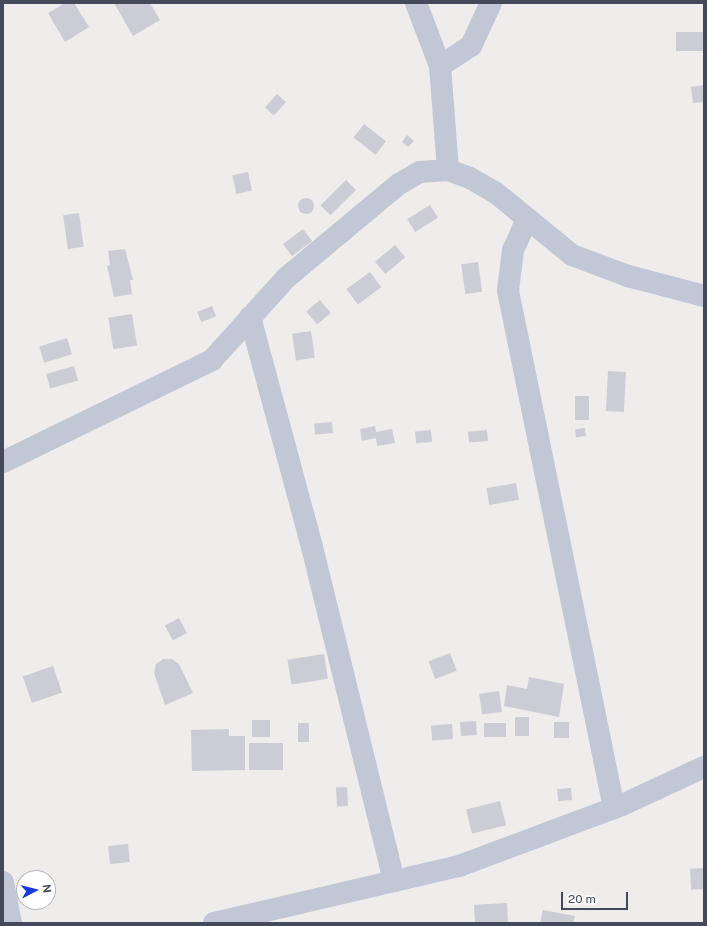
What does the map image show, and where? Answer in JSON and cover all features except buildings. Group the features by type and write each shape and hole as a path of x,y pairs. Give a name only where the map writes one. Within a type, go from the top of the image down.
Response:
{"street":[{"path":"416,3 440,66 448,170"},
{"path":"440,66 471,46 490,3"},
{"path":"3,462 192,372 230,344 250,316 286,278 399,184 420,172 448,170 496,194 572,255 628,276 704,296"},
{"path":"527,219 513,250 508,291 614,808"},
{"path":"250,316 314,555 394,881"},
{"path":"214,923 459,866 614,808 704,770"},
{"path":"3,882 11,923"}]}
